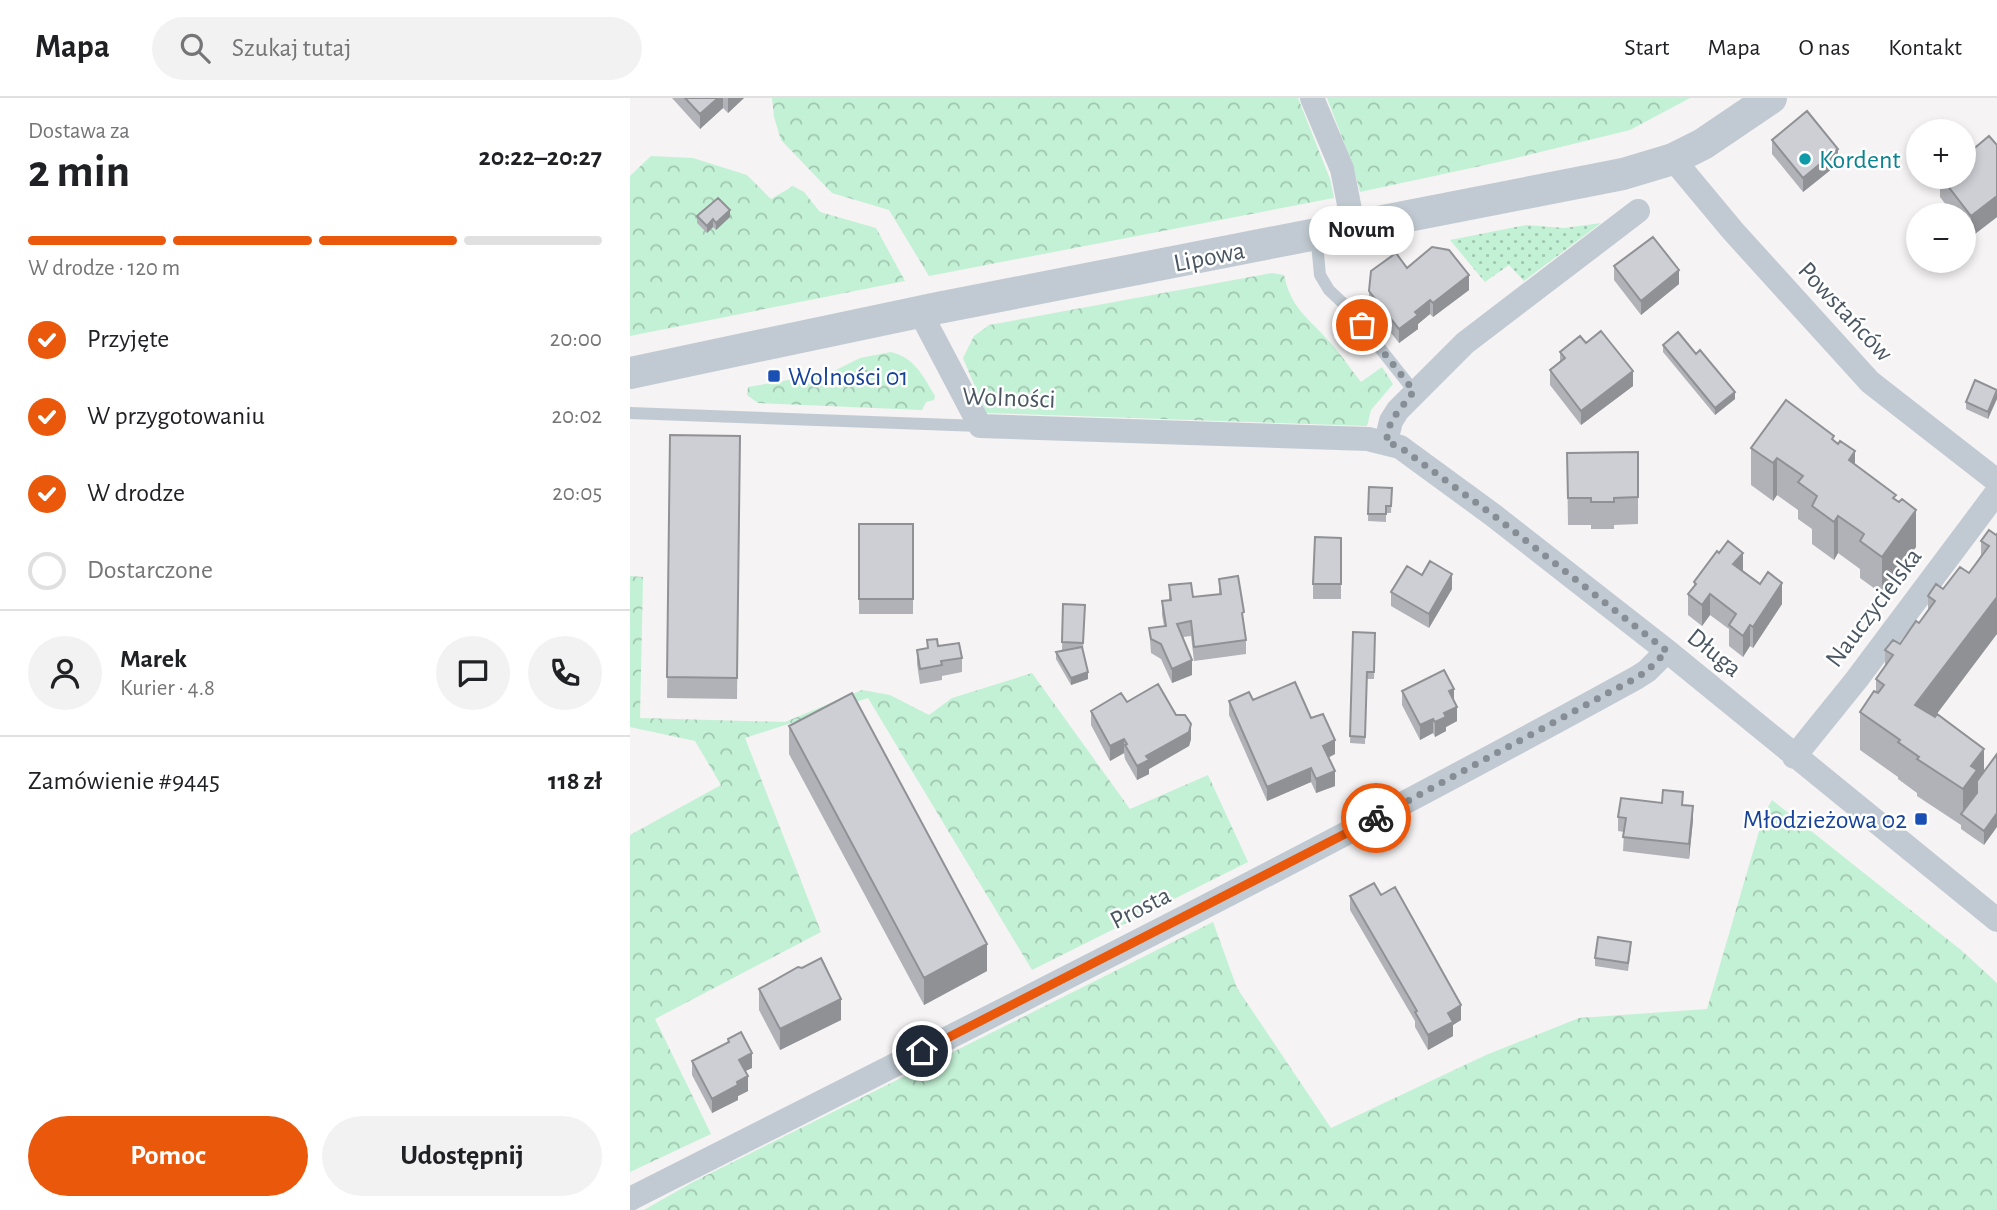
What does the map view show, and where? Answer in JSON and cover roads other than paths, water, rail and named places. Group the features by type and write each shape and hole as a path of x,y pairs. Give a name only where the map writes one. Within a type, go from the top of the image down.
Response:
{"street":[{"path":"1312,98 1342,169 1353,225"},
{"name":"Lipowa","path":"630,373 1353,225 1623,174 1673,159 1703,144 1771,98"},
{"name":"Powstańców","path":"1673,159 1733,231 1870,382 1997,481"},
{"path":"1386,442 1391,421 1414,391 1465,343 1638,211"},
{"path":"920,312 980,426"},
{"name":"Wolności","path":"980,426 1368,439 1386,442"},
{"name":"Długa","path":"1386,442 1400,447 1482,507 1667,651 1997,920"},
{"name":"Nauczycielska","path":"1794,757 1857,680 1997,492"},
{"name":"Prosta","path":"630,1199 1258,880 1478,764 1636,678 1667,651"}],"lane":[{"path":"1315,233 1320,275 1329,290 1348,308 1414,391"},
{"name":"Wolności","path":"630,413 980,426"}],"place":[{"name":"Kordent","path":"1805,159"},
{"name":"Novum","path":"1362,325"},
{"name":"Wolności 01","path":"774,376"},
{"name":"Młodzieżowa 02","path":"1921,819"}]}
